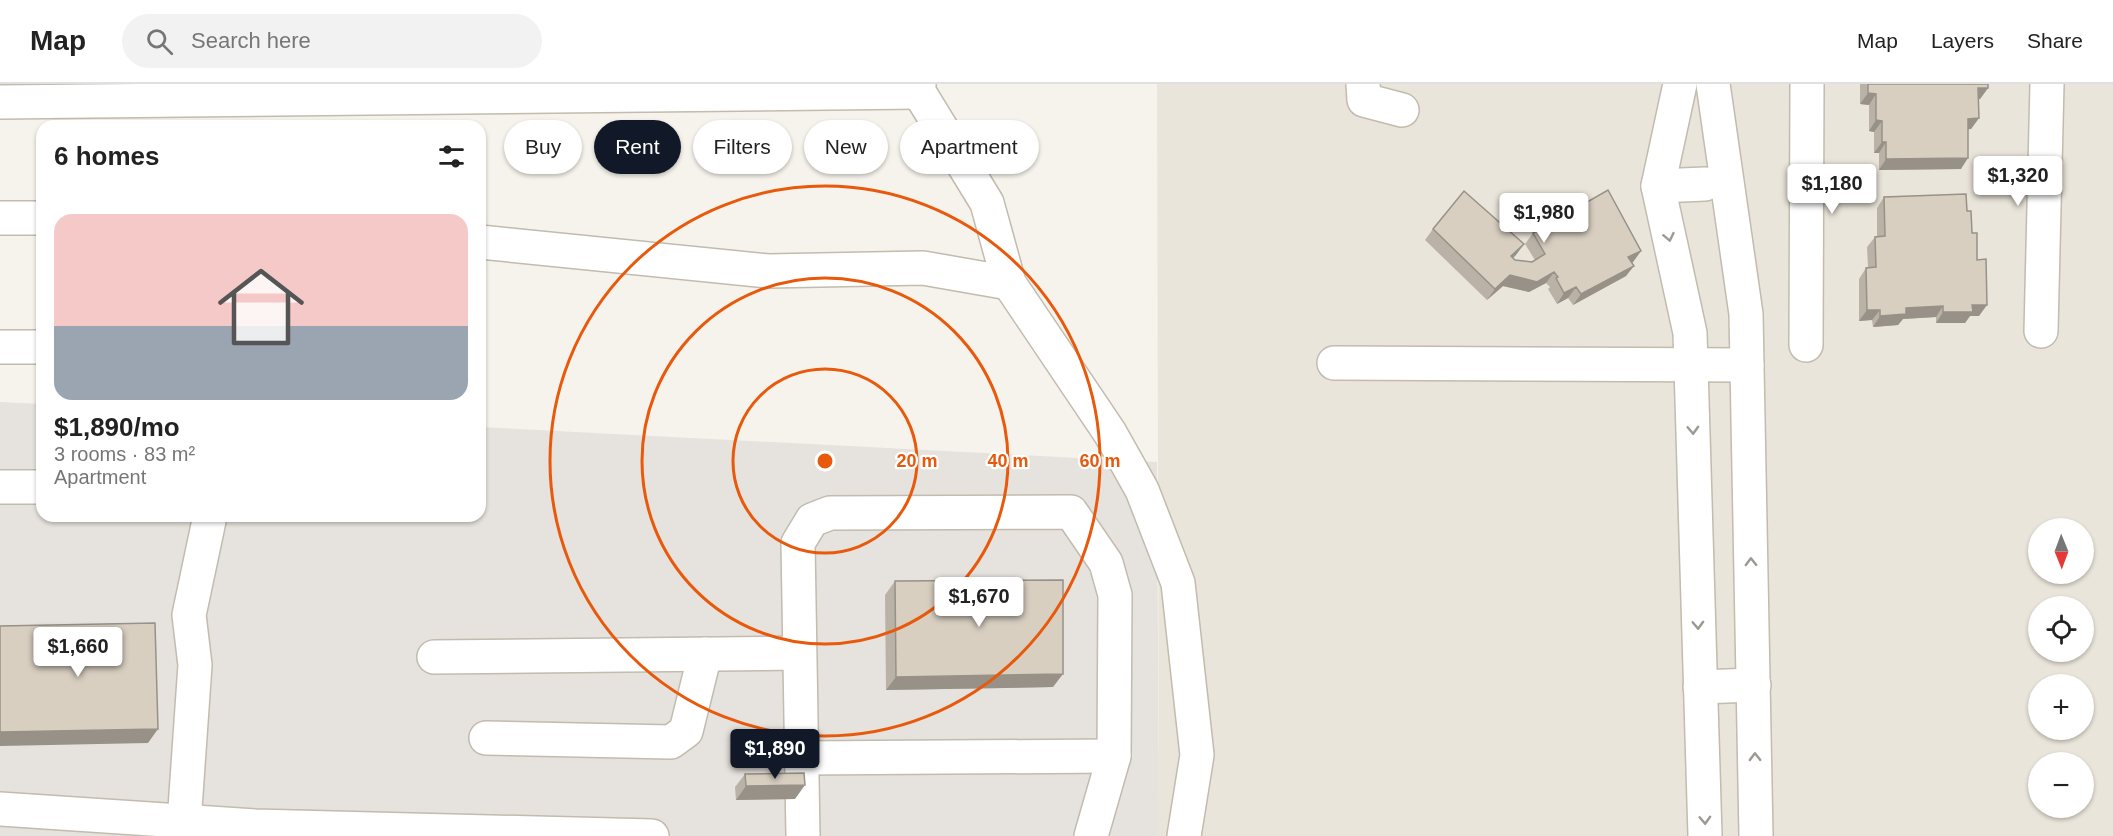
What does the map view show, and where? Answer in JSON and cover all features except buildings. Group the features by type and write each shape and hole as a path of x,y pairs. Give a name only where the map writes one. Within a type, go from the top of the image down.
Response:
{"street":[{"path":"1364,84 1364,100 1402,110"},
{"path":"1680,84 1658,186 1690,333 1705,836"},
{"path":"1713,84 1744,301 1756,836"},
{"path":"1806,345 1807,84"},
{"path":"2041,331 2046,84"},
{"path":"0,102 667,90 919,88 987,203 1009,283 1110,433 1142,490 1178,583 1197,755 1184,836"},
{"path":"1720,136 1705,184 1744,301"},
{"path":"1658,186 1705,184"},
{"path":"0,218 36,218"},
{"path":"486,243 768,271 923,268 1009,283"},
{"path":"0,347 36,347"},
{"path":"1334,363 1747,365"},
{"path":"0,487 36,487"},
{"path":"803,836 798,543 812,520 830,513 1071,512 1106,563 1115,595 1114,756 1091,836"},
{"path":"184,823 195,665 189,615 209,522"},
{"path":"434,657 799,653"},
{"path":"486,738 671,741 686,731 705,654"},
{"path":"1700,687 1754,685"},
{"path":"802,758 1114,756"},
{"path":"0,809 184,823 255,831 652,836"}],"shaded area":[{"path":"1157,84 2113,84 2113,836 1159,836"},
{"path":"0,402 36,404 36,522 486,522 486,427 1157,462 1159,836 0,836"}]}
